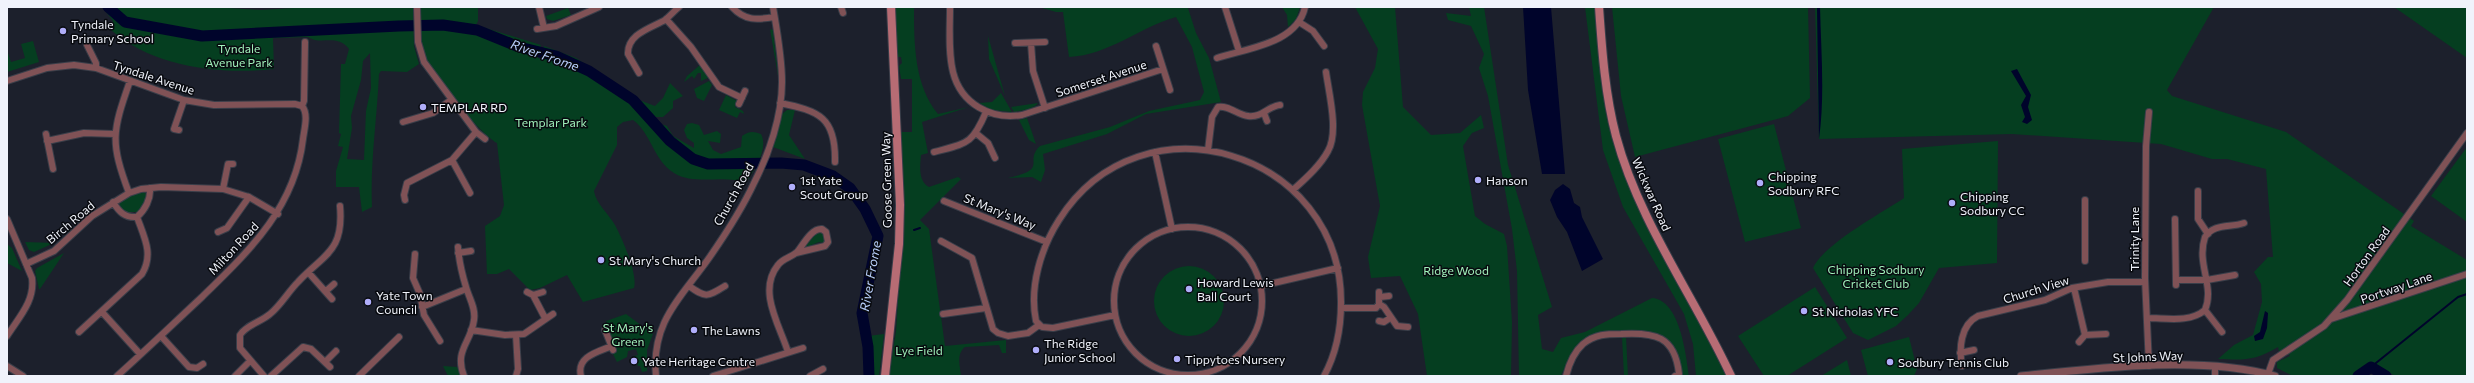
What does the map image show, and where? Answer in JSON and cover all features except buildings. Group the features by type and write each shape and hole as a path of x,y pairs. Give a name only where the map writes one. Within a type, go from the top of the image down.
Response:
{"main road":[{"name":"Goose Green Way","path":"886,376 899,244 900,205 891,7"},
{"name":"Wickwar Road","path":"1599,7 1610,108 1624,161 1653,228 1731,376"}],"street":[{"path":"417,7 417,33 424,62 476,132 485,139"},
{"path":"539,7 544,28"},
{"path":"537,29 571,20 599,7"},
{"path":"638,73 629,58 628,46 648,28 666,19 679,7"},
{"path":"732,7 739,14 752,19 774,17"},
{"name":"Church Road","path":"656,376 655,349 660,332 672,308 689,286 740,208 761,169 767,152 780,103 782,75 772,7"},
{"name":"Somerset Avenue","path":"950,7 952,65 956,79 968,99 986,112 1000,116 1016,116 1045,108 1163,69"},
{"path":"1225,7 1238,51"},
{"path":"1217,58 1284,36 1299,22 1305,7"},
{"path":"666,19 691,47 719,87 741,101 745,91"},
{"path":"1299,22 1313,31 1324,46"},
{"name":"Milton Road","path":"117,376 249,252 278,214 289,191 302,150 305,121 304,109 302,106 304,101 305,42"},
{"name":"Somerset Avenue","path":"1031,42 1033,70 1045,108"},
{"path":"1015,43 1045,42"},
{"name":"Tyndale Avenue","path":"87,45 96,62 96,68"},
{"name":"Somerset Avenue","path":"1156,46 1170,90"},
{"name":"Tyndale Avenue","path":"7,81 60,66 74,65 96,68 184,100 214,105 295,104 302,106"},
{"path":"1293,190 1324,158 1331,144 1333,132 1326,72"},
{"path":"129,193 118,164 115,134 116,121 130,81"},
{"path":"179,130 174,129 184,100"},
{"path":"403,122 433,114 451,100"},
{"path":"780,103 812,111 826,121 833,134 835,162"},
{"path":"1208,150 1212,117 1216,108 1222,106 1250,116 1264,113 1273,105 1280,105"},
{"path":"938,149 962,144 977,134 986,112"},
{"name":"Trinity Lane","path":"2149,112 2146,146 2145,282 2148,318 2149,366"},
{"path":"1264,113 1267,121"},
{"path":"406,202 404,194 407,183 452,160 476,132"},
{"name":"Horton Road","path":"2268,374 2273,360 2317,332 2331,319 2362,282 2467,133"},
{"path":"46,134 53,169"},
{"path":"48,141 84,134 115,134"},
{"path":"977,134 996,154"},
{"path":"1115,315 1052,328 1039,324 1035,316 1036,283 1047,242 1064,212 1092,182 1122,163 1155,152 1185,148 1208,150 1253,163 1276,175 1293,190 1322,227 1338,268 1341,308 1335,348 1326,375"},
{"path":"1155,152 1172,229"},
{"path":"452,160 472,193"},
{"path":"223,189 228,164 233,164"},
{"path":"113,202 119,212 132,217 137,217 143,212 150,194 150,188"},
{"name":"Birch Road","path":"26,264 54,251 83,223 113,202 129,193 150,188 223,189 249,198 278,214"},
{"path":"2198,191 2198,219 2208,234"},
{"path":"218,232 227,228 249,198"},
{"name":"St Mary's Way","path":"944,200 1047,242"},
{"path":"2085,200 2085,261"},
{"path":"264,376 250,361 239,344 242,332 275,311 308,272 327,257 340,226 340,206"},
{"path":"79,332 102,312 146,267 149,249 137,217"},
{"path":"7,219 32,278 33,292 30,301 7,336"},
{"path":"2175,219 2176,283 2232,278"},
{"path":"2148,318 2187,318 2195,316 2205,310 2208,294 2202,256 2204,242 2208,234 2222,226 2234,227 2244,223"},
{"path":"1201,228 1228,239 1248,256 1261,286 1262,314 1252,340 1240,355 1217,373 1189,376 1168,374 1153,367 1135,354 1122,336 1115,315 1115,287 1127,259 1144,242 1172,229 1201,228"},
{"path":"788,352 773,310 769,292 773,273 778,264 796,253 825,246 828,242 826,232 822,229 814,230 796,253"},
{"path":"7,239 14,236"},
{"path":"941,241 972,258 993,329 1008,336 1028,333 1034,330 1039,324"},
{"path":"464,376 461,368 460,354 472,330 474,314 466,289 458,250 471,251"},
{"path":"415,254 413,278 418,289 427,323 440,341"},
{"path":"1261,286 1338,268"},
{"path":"308,272 332,299"},
{"name":"Portway Lane","path":"2331,319 2347,316 2467,274"},
{"name":"Church View","path":"1962,366 1960,353 1965,327 1975,318 2045,300 2074,288 2108,282 2145,282"},
{"path":"326,291 334,284"},
{"path":"689,286 704,295 710,295 725,286"},
{"path":"2074,288 2085,335"},
{"path":"422,307 466,289"},
{"path":"527,292 534,295 545,318"},
{"path":"534,295 543,292"},
{"path":"1341,308 1376,308 1379,304 1380,294 1389,296"},
{"path":"1379,304 1384,307 1390,318 1397,326 1408,328"},
{"path":"943,314 986,308"},
{"path":"2205,310 2222,328"},
{"path":"102,312 140,354"},
{"path":"472,330 492,334 516,335 532,330 545,318 553,314"},
{"path":"1379,322 1384,322 1390,318"},
{"path":"581,376 579,367 582,361 613,348 605,330"},
{"path":"1566,376 1576,352 1589,339 1604,334 1642,332 1655,336 1672,347 1677,359 1679,374 1675,376"},
{"path":"2079,342 2085,335 2106,334"},
{"path":"516,335 518,369 516,376"},
{"path":"161,336 189,367 197,368 203,364"},
{"path":"358,376 399,337"},
{"path":"271,376 300,347 311,349 330,367"},
{"path":"713,376 802,348"},
{"path":"1960,353 1974,350"},
{"path":"325,362 336,351"},
{"path":"235,376 250,361"},
{"path":"7,366 23,376"},
{"name":"St Johns Way","path":"2021,376 2069,374 2149,366 2215,366 2235,367 2275,376"},
{"path":"2215,366 2215,376"},
{"path":"733,370 736,376"},
{"path":"810,376 823,370"}],"green space":[{"name":"Tyndale Avenue Park","path":"102,7 212,7 261,10 310,7 413,7 414,46 419,64 407,72 381,71 379,74 373,157 372,207 362,212 359,187 336,187 336,171 343,147 338,146 341,134 339,133 341,64 345,64 349,49 344,44 308,37 273,38 274,69 231,71 209,69 188,66 146,53 128,43 111,30 113,21","holes":["370,53 371,88 366,111 364,160 347,159 352,128 351,116 361,80 363,61"]},
{"name":"Templar Park","path":"421,7 478,7 478,21 476,25 541,45 537,57 540,59 544,46 576,58 639,100 655,106 663,98 670,83 683,96 673,101 673,108 663,117 656,117 656,120 660,124 667,126 673,136 694,148 694,143 687,138 684,130 687,124 692,123 699,125 704,135 717,131 721,134 720,143 708,141 713,150 721,154 741,147 742,136 744,134 749,132 758,133 761,134 763,140 760,159 746,183 729,179 700,180 682,177 667,168 644,132 633,120 623,122 617,127 617,145 594,191 600,205 615,225 625,247 634,274 634,288 583,302 567,275 540,288 530,290 509,269 497,274 487,274 485,226 500,216 504,205 497,143 469,117 438,79 431,68 426,59 423,48 420,18"},
{"name":"Lye Field","path":"895,7 914,7 915,49 920,77 930,103 938,114 969,107 922,122 928,153 921,155 920,164 921,177 925,184 929,187 958,177 961,179 920,220 929,229 945,346 1006,340 1006,353 1002,353 999,345 965,347 960,353 959,364 961,376 889,376 896,331 903,227 900,132 912,132 912,79 901,79 899,66 902,63 901,57 897,57"},
{"path":"1039,7 1188,8 1196,33 1209,58 1221,102 1146,114 1107,134 1043,154 1045,170 1041,182 1032,177 1008,178 1021,175 1032,168 1035,152 1040,146 1110,127 1149,111 1200,100 1204,92 1192,47 1176,17 1097,51 1069,57 1063,12 1056,12"},
{"path":"1282,7 1300,7 1296,19 1288,27 1287,15"},
{"name":"Ridge Wood","path":"1355,7 1395,7 1403,107 1431,135 1460,133 1481,115 1484,128 1472,133 1463,146 1475,216 1485,224 1504,234 1507,246 1512,322 1511,376 1427,376 1418,314 1400,276 1371,278 1368,257 1380,206 1362,105 1363,92 1375,68 1378,49"},
{"path":"1469,7 1484,7 1508,165 1552,307 1538,315 1542,349 1553,352 1561,338 1585,332 1652,298 1662,301 1669,308 1675,318 1683,342 1689,376 1683,376 1681,363 1677,352 1672,344 1665,338 1647,332 1607,331 1599,332 1588,338 1574,354 1561,376 1519,376 1517,271 1512,229 1488,96 1479,68 1484,54 1471,26 1448,20 1446,13 1471,16"},
{"path":"1585,7 1595,7 1600,73 1605,107 1612,139 1623,170 1635,201 1649,230 1726,376 1696,376 1693,344 1684,314 1623,207 1603,150"},
{"path":"1612,7 1808,7 1810,98 1788,116 1635,157 1621,96"},
{"path":"1815,7 2214,7 2167,90 2172,96 2286,132 2414,221 2411,226 2467,260 2467,376 2395,376 2374,363 2354,376 2293,376 2277,368 2277,362 2290,356 2286,349 2279,351 2278,347 2263,355 2249,359 2218,359 2234,345 2253,335 2262,302 2261,284 2254,272 2268,257 2273,257 2266,169 2227,159 2212,159 2161,144 2012,134 1819,139"},
{"path":"2394,7 2467,7 2467,58"},
{"path":"568,8 571,15 553,21 547,19 546,16"},
{"path":"770,29 773,30 779,82"},
{"path":"988,36 1005,96 989,59"},
{"path":"33,41 39,62 7,72 7,50 11,62 25,58 21,44"},
{"path":"700,65 708,78 701,81 701,73 698,73 694,79 692,76 684,82 687,76"},
{"path":"709,81 712,85 704,101 697,98 694,89"},
{"path":"1001,93 1012,112 992,110 979,103 992,102"},
{"path":"726,95 737,101 735,107 743,111 744,114 740,112 737,118 719,110"},
{"path":"1038,103 1030,108 1014,112 1011,107"},
{"path":"787,110 795,110 789,135 805,159 773,147 782,114"},
{"path":"1027,118 1036,144 1029,140 1019,120"},
{"name":"Chipping Sodbury RFC","path":"1774,124 1801,228 1745,242 1718,139"},
{"name":"Chipping Sodbury Cricket Club","path":"1998,141 1997,263 1939,268 1919,303 1896,326 1868,340 1853,333 1813,268 1828,249 1854,230 1904,198 1902,149"},
{"path":"2467,147 2467,222 2431,196"},
{"path":"145,192 147,197 138,212 125,212 120,208 120,202 131,195"},
{"path":"819,231 824,233 824,243 819,242 802,249"},
{"path":"25,242 54,243 34,252 29,250"},
{"path":"7,244 12,248 22,271 7,263"},
{"path":"64,253 39,289 35,271 37,268"},
{"path":"1189,266 1202,269 1214,276 1221,288 1224,301 1221,314 1214,326 1202,333 1189,336 1176,333 1164,326 1157,314 1154,301 1157,288 1164,276 1176,269"},
{"name":"St Nicholas YFC","path":"1815,287 1847,338 1787,376 1764,376 1738,336"},
{"name":"St Mary's Green","path":"626,314 653,334 647,350 647,371 642,372 640,366 638,366 634,356 638,355 636,349 628,351 627,357 617,362 613,354 617,352 606,321"},
{"path":"884,334 879,376 871,376 868,336"},
{"path":"1622,337 1626,337 1628,376 1624,376"},
{"name":"Sodbury Tennis Club","path":"1909,337 1917,369 1914,376 1868,376 1861,350"},
{"path":"1847,360 1851,376 1821,376"},
{"path":"443,366 457,367 462,376 448,376"}],"water":[{"path":"1523,7 1551,7 1565,174 1542,174 1528,90"},
{"path":"1817,7 1820,7 1822,73 1822,106 1819,139"},
{"path":"2017,69 2031,95 2028,107 2032,120 2027,124 2022,122 2025,117 2021,105 2026,96 2011,71"},
{"path":"1563,184 1570,189 1574,203 1580,207 1582,217 1603,259 1582,271 1567,232 1557,217 1550,200 1555,190"},
{"path":"2265,311 2268,313 2267,328 2263,339 2255,341 2254,336 2260,332"}],"waterway":[{"name":"River Frome","path":"108,7 125,22 202,36 443,25 477,30 519,47 556,56 589,71 633,100 670,141 693,159 708,164 781,163 804,165 833,176 850,188 865,209 878,236 862,313 868,347 869,376"},
{"path":"914,230 920,228"},
{"path":"2371,367 2458,297 2467,294"},
{"name":"River Frome","path":"2358,376 2371,367 2386,376"}],"place":[{"name":"Tyndale Primary School","path":"63,31"},
{"name":"TEMPLAR RD","path":"423,107"},
{"name":"Hanson","path":"1478,180"},
{"name":"Chipping Sodbury RFC","path":"1760,183"},
{"name":"1st Yate Scout Group","path":"792,187"},
{"name":"Chipping Sodbury CC","path":"1952,203"},
{"name":"St Mary's Church","path":"601,260"},
{"name":"Howard Lewis Ball Court","path":"1189,289"},
{"name":"Yate Town Council","path":"368,302"},
{"name":"St Nicholas YFC","path":"1804,311"},
{"name":"The Lawns","path":"694,330"},
{"name":"The Ridge Junior School","path":"1036,350"},
{"name":"Tippytoes Nursery","path":"1177,359"},
{"name":"Yate Heritage Centre","path":"634,361"},
{"name":"Sodbury Tennis Club","path":"1890,362"}]}
